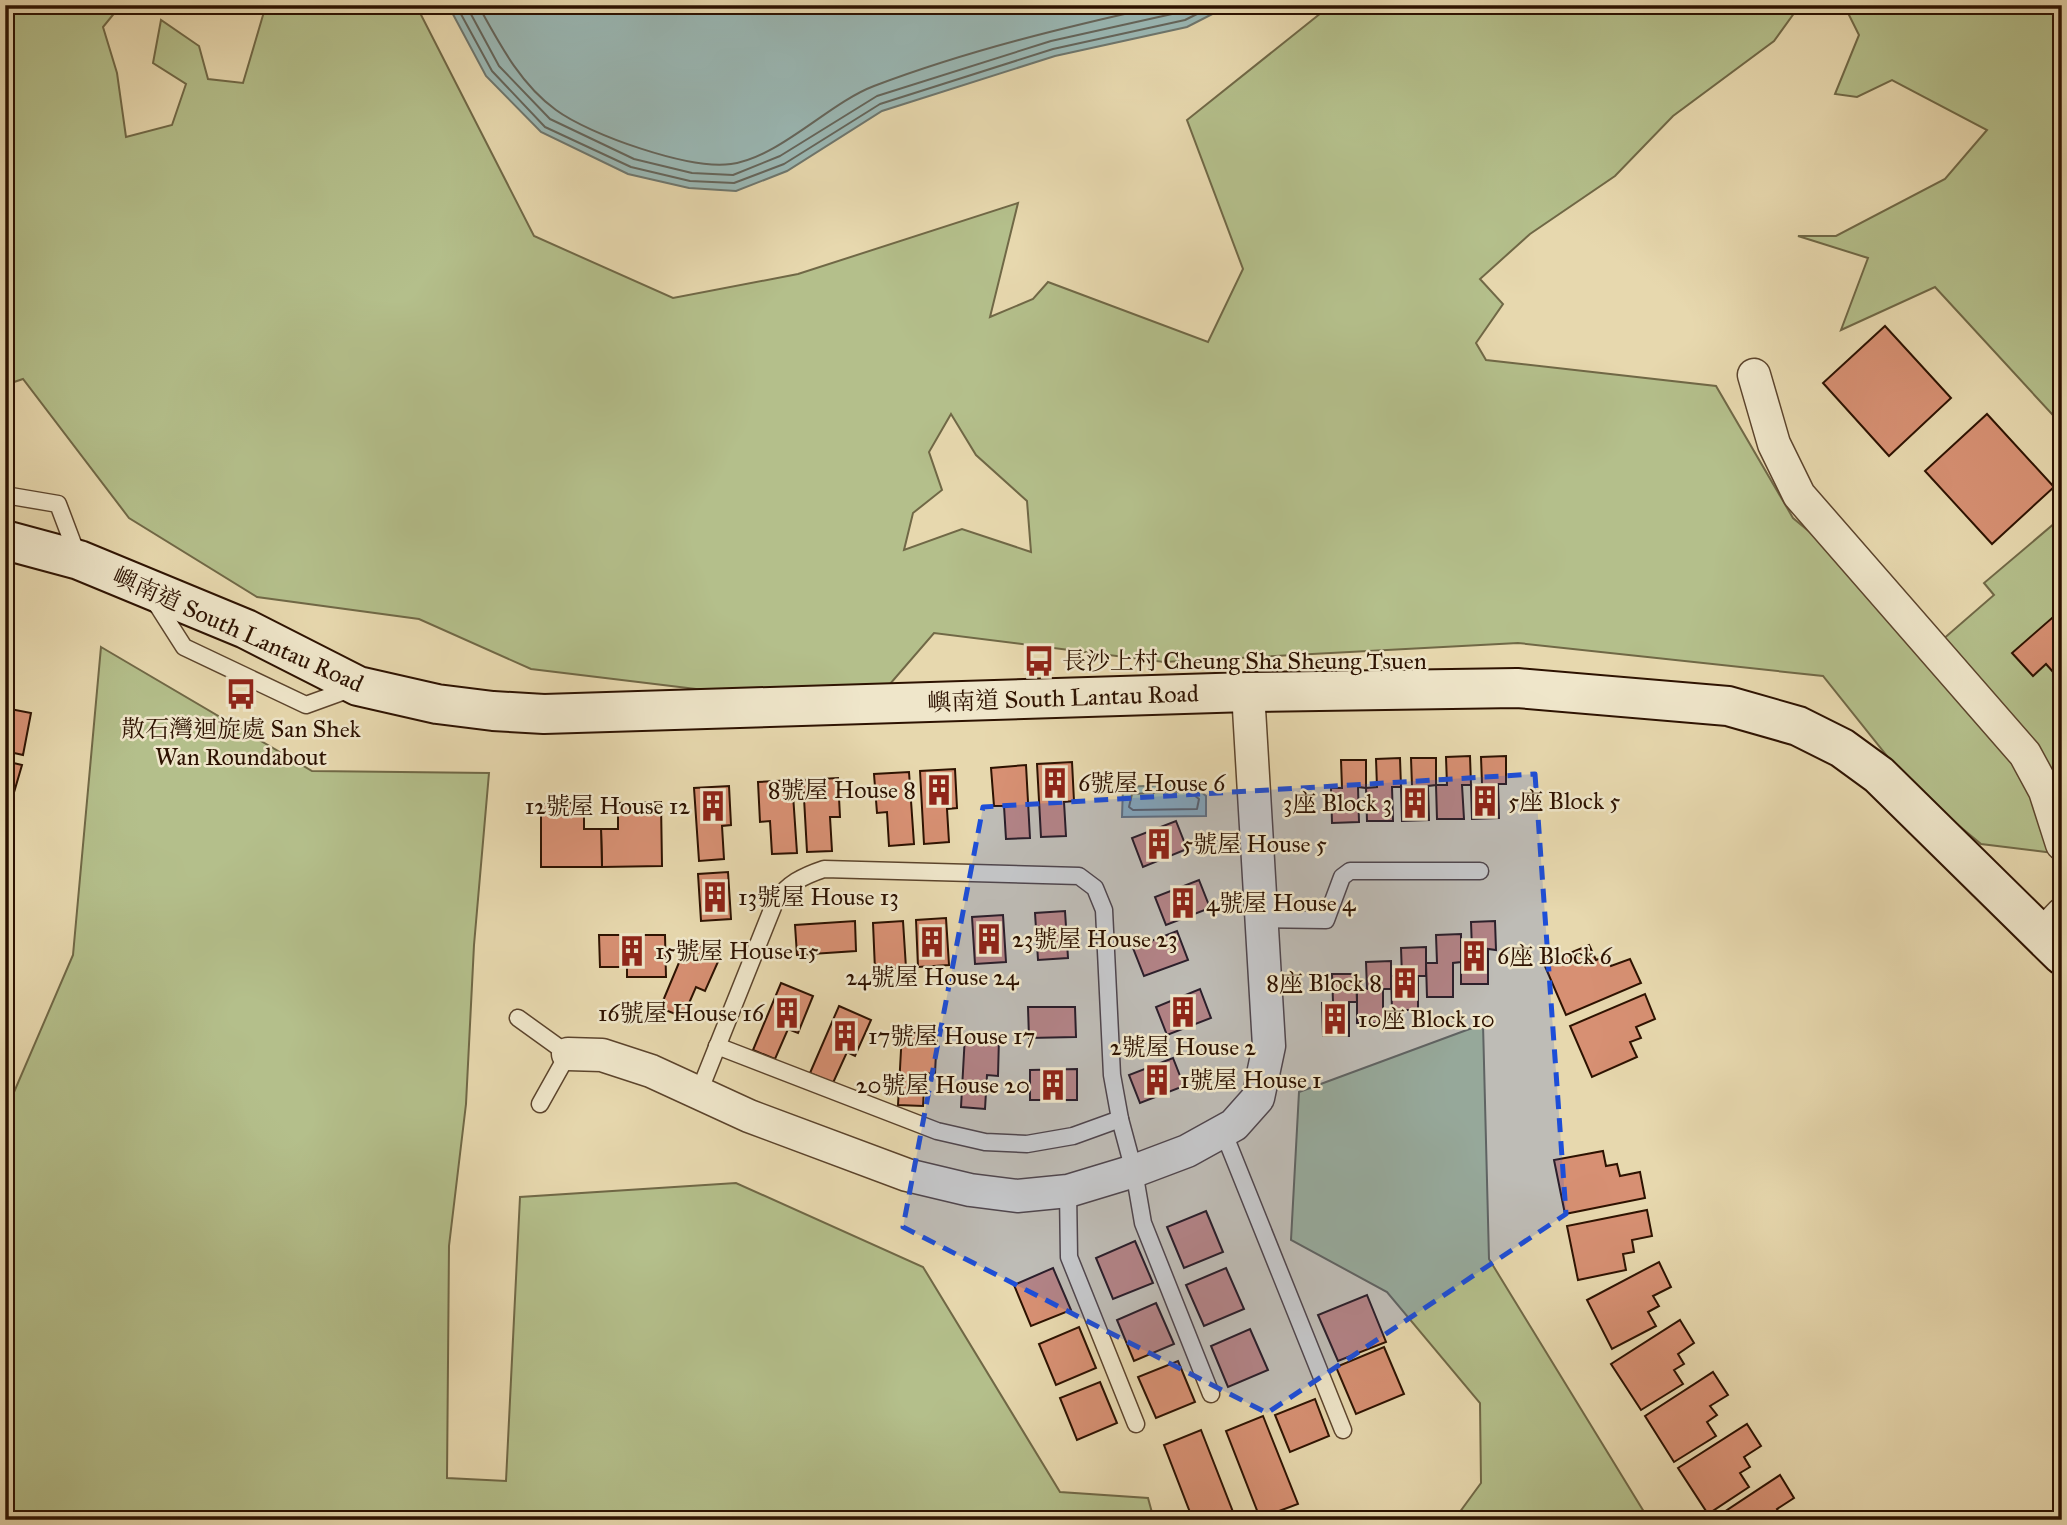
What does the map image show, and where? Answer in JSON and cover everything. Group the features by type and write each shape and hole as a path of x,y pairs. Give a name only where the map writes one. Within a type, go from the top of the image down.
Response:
{"main road":[{"name":"嶼南道 South Lantau Road","path":"5,540 79,560 246,629 358,686 437,704 544,714 1248,692 1556,690 1728,706 1776,718 1831,742 1879,775 2055,935"}],"street":[{"path":"1754,375 1780,460 1799,495 2025,754 2045,791 2062,844"},
{"path":"568,1054 603,1055 699,1092 750,1116 907,1174 970,1190 1017,1196 1068,1191 1187,1151 1234,1125 1258,1098 1269,1046 1248,692"}],"lane":[{"path":"5,495 58,504 79,560"},
{"path":"699,1092 775,902 783,890 806,875 824,869 1080,876 1095,888 1104,910 1112,1075 1143,1223 1212,1394"},
{"path":"1262,919 1326,920 1342,877 1350,871 1480,871"},
{"path":"518,1017 568,1054 540,1104"},
{"path":"717,1046 937,1131 985,1142 1027,1144 1073,1136 1120,1119"},
{"path":"1223,1131 1343,1430"},
{"path":"1068,1191 1069,1257 1136,1424"}],"highlighted area":[{"path":"1535,774 1566,1214 1267,1413 903,1227 983,807"}],"green space":[{"path":"5,5 121,5 103,27 117,73 126,137 172,125 186,84 153,63 161,20 199,46 208,79 243,83 266,5 416,5 534,236 673,298 798,274 1018,203 990,317 1033,299 1048,282 1208,342 1243,269 1187,120 1331,5 1800,5 1774,41 1673,116 1615,176 1530,234 1480,279 1503,304 1476,343 1486,360 1716,386 1793,518 1941,641 1994,595 1984,583 2062,517 2062,854 1981,844 1911,786 1823,676 1518,643 1164,662 934,633 890,684 729,693 531,669 419,619 257,597 129,518 23,379 5,385","holes":["951,414 976,455 1027,501 1031,552 962,529 904,550 913,513 942,490 929,452"]},
{"path":"1844,5 2062,5 2062,107 2054,121 2062,178 2062,425 1935,287 1841,330 1868,258 1798,236 1836,236 1945,179 1987,130 1892,80 1857,97 1835,94 1859,35"},
{"path":"101,647 312,771 489,773 474,945 466,1104 449,1246 447,1478 506,1481 520,1197 736,1183 923,1267 1060,1492 1148,1498 1154,1520 5,1520 5,1113 73,955"},
{"path":"1483,1024 1489,1259 1649,1520 1454,1520 1481,1483 1480,1403 1387,1292 1291,1240 1299,1092"}],"water":[{"path":"448,5 1230,5 1187,27 1055,56 882,111 787,171 736,191 689,188 628,174 541,132 486,76"},
{"path":"1192,784 1206,796 1206,816 1122,817 1123,787"}],"building":[{"path":"1885,326 1951,398 1889,456 1823,383"},
{"path":"1987,414 2054,487 1992,544 1925,471"},
{"path":"2060,611 2062,682 2046,664 2033,676 2012,653"},
{"path":"5,708 31,713 23,755 5,751"},
{"path":"1470,756 1471,785 1462,785 1464,819 1437,819 1436,785 1447,785 1446,757"},
{"name":"5座 Block 5","path":"1506,756 1506,784 1498,784 1499,818 1472,819 1471,785 1482,784 1481,757"},
{"path":"1400,758 1401,787 1392,787 1393,821 1367,821 1366,788 1377,787 1376,759"},
{"name":"3座 Block 3","path":"1411,758 1436,758 1436,785 1428,786 1429,820 1402,821 1401,787 1412,786"},
{"path":"1341,760 1366,760 1366,788 1358,787 1359,822 1332,823 1331,788 1342,788"},
{"path":"5,761 22,765 10,806 5,805"},
{"name":"6號屋 House 6","path":"1072,762 1074,801 1064,802 1066,836 1041,837 1037,764"},
{"path":"1026,765 1030,838 1006,839 1004,806 994,806 991,768"},
{"name":"8號屋 House 8","path":"955,769 957,808 947,809 949,842 924,844 920,771"},
{"path":"909,772 914,844 889,846 887,812 877,813 874,774"},
{"path":"838,778 840,817 830,817 832,851 807,852 803,780"},
{"path":"792,780 797,853 772,854 770,821 760,822 758,782"},
{"name":"12號屋 House 12","path":"729,786 731,825 722,826 724,859 699,861 694,788"},
{"path":"661,802 662,866 602,867 601,829 618,829 618,803"},
{"path":"584,803 584,829 601,829 602,867 541,867 541,804"},
{"name":"5號屋 House 5","path":"1176,821 1187,849 1143,867 1132,838"},
{"name":"13號屋 House 13","path":"728,872 731,919 701,921 698,874"},
{"name":"4號屋 House 4","path":"1199,880 1210,908 1166,925 1155,897"},
{"path":"1065,911 1068,958 1038,960 1035,913"},
{"name":"23號屋 House 23","path":"1003,915 1006,962 975,964 972,917"},
{"name":"24號屋 House 24","path":"946,918 949,965 918,967 916,920"},
{"path":"855,921 856,951 797,955 795,925"},
{"path":"903,921 906,968 875,970 873,923"},
{"name":"6座 Block 6","path":"1495,921 1496,950 1488,949 1488,984 1461,984 1461,950 1472,950 1471,922"},
{"path":"1177,931 1188,960 1144,976 1133,948"},
{"path":"1461,934 1461,962 1453,963 1453,997 1427,997 1426,963 1437,963 1436,935"},
{"name":"15號屋 House 15","path":"599,935 665,935 666,977 627,977 627,967 600,967"},
{"path":"688,941 721,955 705,991 696,987 683,1017 660,1008"},
{"path":"1589,945 1596,960 1607,956 1611,966 1630,959 1641,983 1566,1015 1544,964"},
{"name":"8座 Block 8","path":"1426,947 1426,976 1418,976 1418,1010 1392,1010 1391,976 1402,976 1401,948"},
{"path":"1391,961 1391,989 1383,989 1383,1023 1357,1023 1357,989 1367,989 1366,962"},
{"name":"10座 Block 10","path":"1332,974 1356,974 1357,1002 1349,1002 1349,1036 1323,1036 1322,1003 1333,1002"},
{"name":"16號屋 House 16","path":"781,983 813,996 798,1033 788,1029 775,1059 753,1050"},
{"name":"2號屋 House 2","path":"1200,989 1211,1018 1167,1035 1156,1007"},
{"path":"1645,994 1655,1019 1636,1027 1641,1038 1630,1042 1637,1057 1592,1077 1570,1026"},
{"name":"17號屋 House 17","path":"839,1006 871,1020 855,1056 847,1052 833,1083 810,1073"},
{"path":"1028,1007 1075,1007 1076,1037 1029,1038"},
{"path":"902,1032 937,1034 935,1074 925,1073 923,1106 898,1105"},
{"path":"965,1035 999,1037 998,1076 987,1075 985,1109 961,1107"},
{"name":"1號屋 House 1","path":"1173,1058 1184,1086 1140,1103 1129,1075"},
{"name":"20號屋 House 20","path":"1077,1069 1077,1100 1030,1100 1030,1070"},
{"path":"1603,1151 1606,1166 1617,1164 1620,1176 1640,1172 1645,1198 1565,1214 1554,1160"},
{"path":"1647,1210 1652,1236 1632,1240 1634,1252 1623,1254 1626,1270 1578,1280 1567,1226"},
{"path":"1206,1211 1223,1252 1184,1268 1167,1227"},
{"path":"1135,1241 1153,1283 1113,1299 1096,1258"},
{"path":"1659,1262 1671,1287 1653,1296 1659,1306 1648,1312 1656,1326 1612,1349 1587,1300"},
{"path":"1053,1268 1071,1310 1031,1326 1014,1285"},
{"path":"1226,1268 1244,1309 1204,1326 1186,1285"},
{"path":"1367,1295 1386,1342 1338,1361 1318,1315"},
{"path":"1156,1303 1174,1344 1134,1361 1117,1320"},
{"path":"1680,1320 1694,1343 1678,1354 1684,1364 1674,1370 1683,1384 1641,1410 1611,1364"},
{"path":"1079,1327 1096,1368 1056,1385 1039,1344"},
{"path":"1250,1329 1268,1370 1228,1387 1211,1346"},
{"path":"1384,1347 1404,1394 1356,1414 1336,1367"},
{"path":"1178,1361 1195,1402 1156,1418 1138,1377"},
{"path":"1713,1372 1728,1395 1710,1406 1717,1415 1707,1422 1716,1436 1674,1462 1645,1416"},
{"path":"1100,1382 1117,1423 1077,1440 1060,1398"},
{"path":"1315,1399 1329,1436 1290,1452 1275,1415"},
{"path":"1263,1416 1298,1504 1260,1518 1226,1431"},
{"path":"1747,1424 1761,1446 1744,1457 1750,1467 1740,1473 1749,1487 1708,1514 1678,1468"},
{"path":"1201,1430 1235,1517 1228,1520 1193,1520 1164,1445"},
{"path":"1780,1475 1794,1498 1777,1509 1783,1519 1712,1520"}],"place":[{"name":"長沙上村 Cheung Sha Sheung Tsuen","path":"1039,661"},
{"name":"散石灣迴旋處 San Shek Wan Roundabout","path":"241,694"},
{"name":"6號屋 House 6","path":"1055,783"},
{"name":"8號屋 House 8","path":"939,790"},
{"name":"5座 Block 5","path":"1485,801"},
{"name":"3座 Block 3","path":"1415,803"},
{"name":"12號屋 House 12","path":"713,806"},
{"name":"5號屋 House 5","path":"1159,844"},
{"name":"13號屋 House 13","path":"715,897"},
{"name":"4號屋 House 4","path":"1183,903"},
{"name":"23號屋 House 23","path":"989,939"},
{"name":"24號屋 House 24","path":"932,942"},
{"name":"15號屋 House 15","path":"632,951"},
{"name":"6座 Block 6","path":"1474,956"},
{"name":"8座 Block 8","path":"1405,983"},
{"name":"2號屋 House 2","path":"1183,1012"},
{"name":"16號屋 House 16","path":"787,1013"},
{"name":"10座 Block 10","path":"1335,1019"},
{"name":"17號屋 House 17","path":"845,1036"},
{"name":"1號屋 House 1","path":"1157,1080"},
{"name":"20號屋 House 20","path":"1053,1085"}]}
